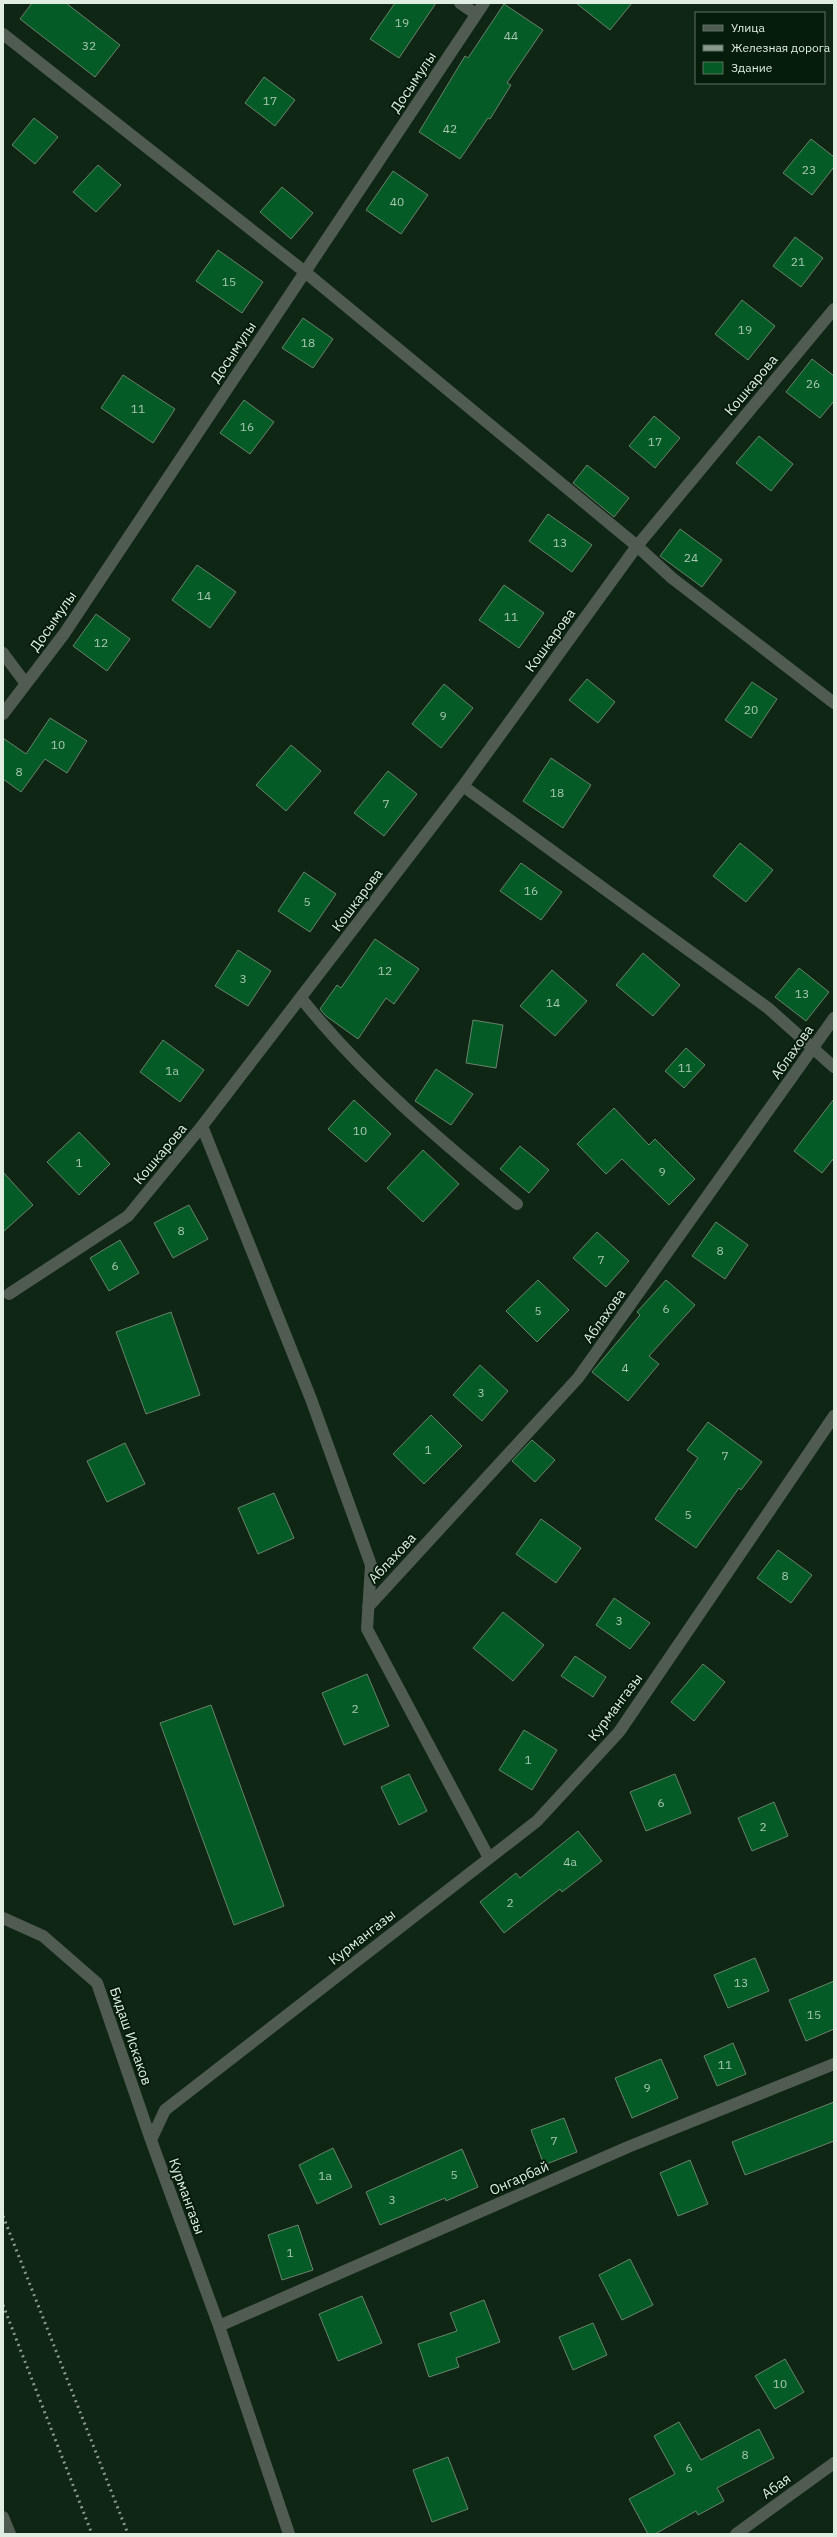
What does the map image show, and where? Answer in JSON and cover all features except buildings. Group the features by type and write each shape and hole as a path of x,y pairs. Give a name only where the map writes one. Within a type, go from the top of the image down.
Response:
{"street":[{"path":"460,3 476,14"},
{"name":"Досымулы","path":"3,714 64,634 484,3"},
{"path":"3,34 304,272 637,546 672,578 834,703"},
{"name":"Кошкарова","path":"9,1294 128,1216 202,1126 463,786 637,546 834,308"},
{"path":"3,653 26,684"},
{"path":"463,786 768,1008 834,1067"},
{"path":"301,998 334,1040 426,1129 517,1204"},
{"name":"Аблахова","path":"368,1607 578,1378 834,1018"},
{"path":"202,1126 310,1398 371,1565 367,1629 489,1858"},
{"name":"Курмангазы","path":"289,2534 218,2326 151,2140 164,2110 537,1822 619,1732 834,1416"},
{"name":"Бидаш Искаков","path":"3,1918 43,1936 97,1983 151,2140"},
{"name":"Онгарбай","path":"218,2326 628,2147 834,2064"},
{"name":"Абая","path":"736,2534 834,2463"},
{"path":"3,2517 10,2534"}],"railway":[{"path":"3,2216 128,2534"},
{"path":"3,2305 92,2534"}]}
